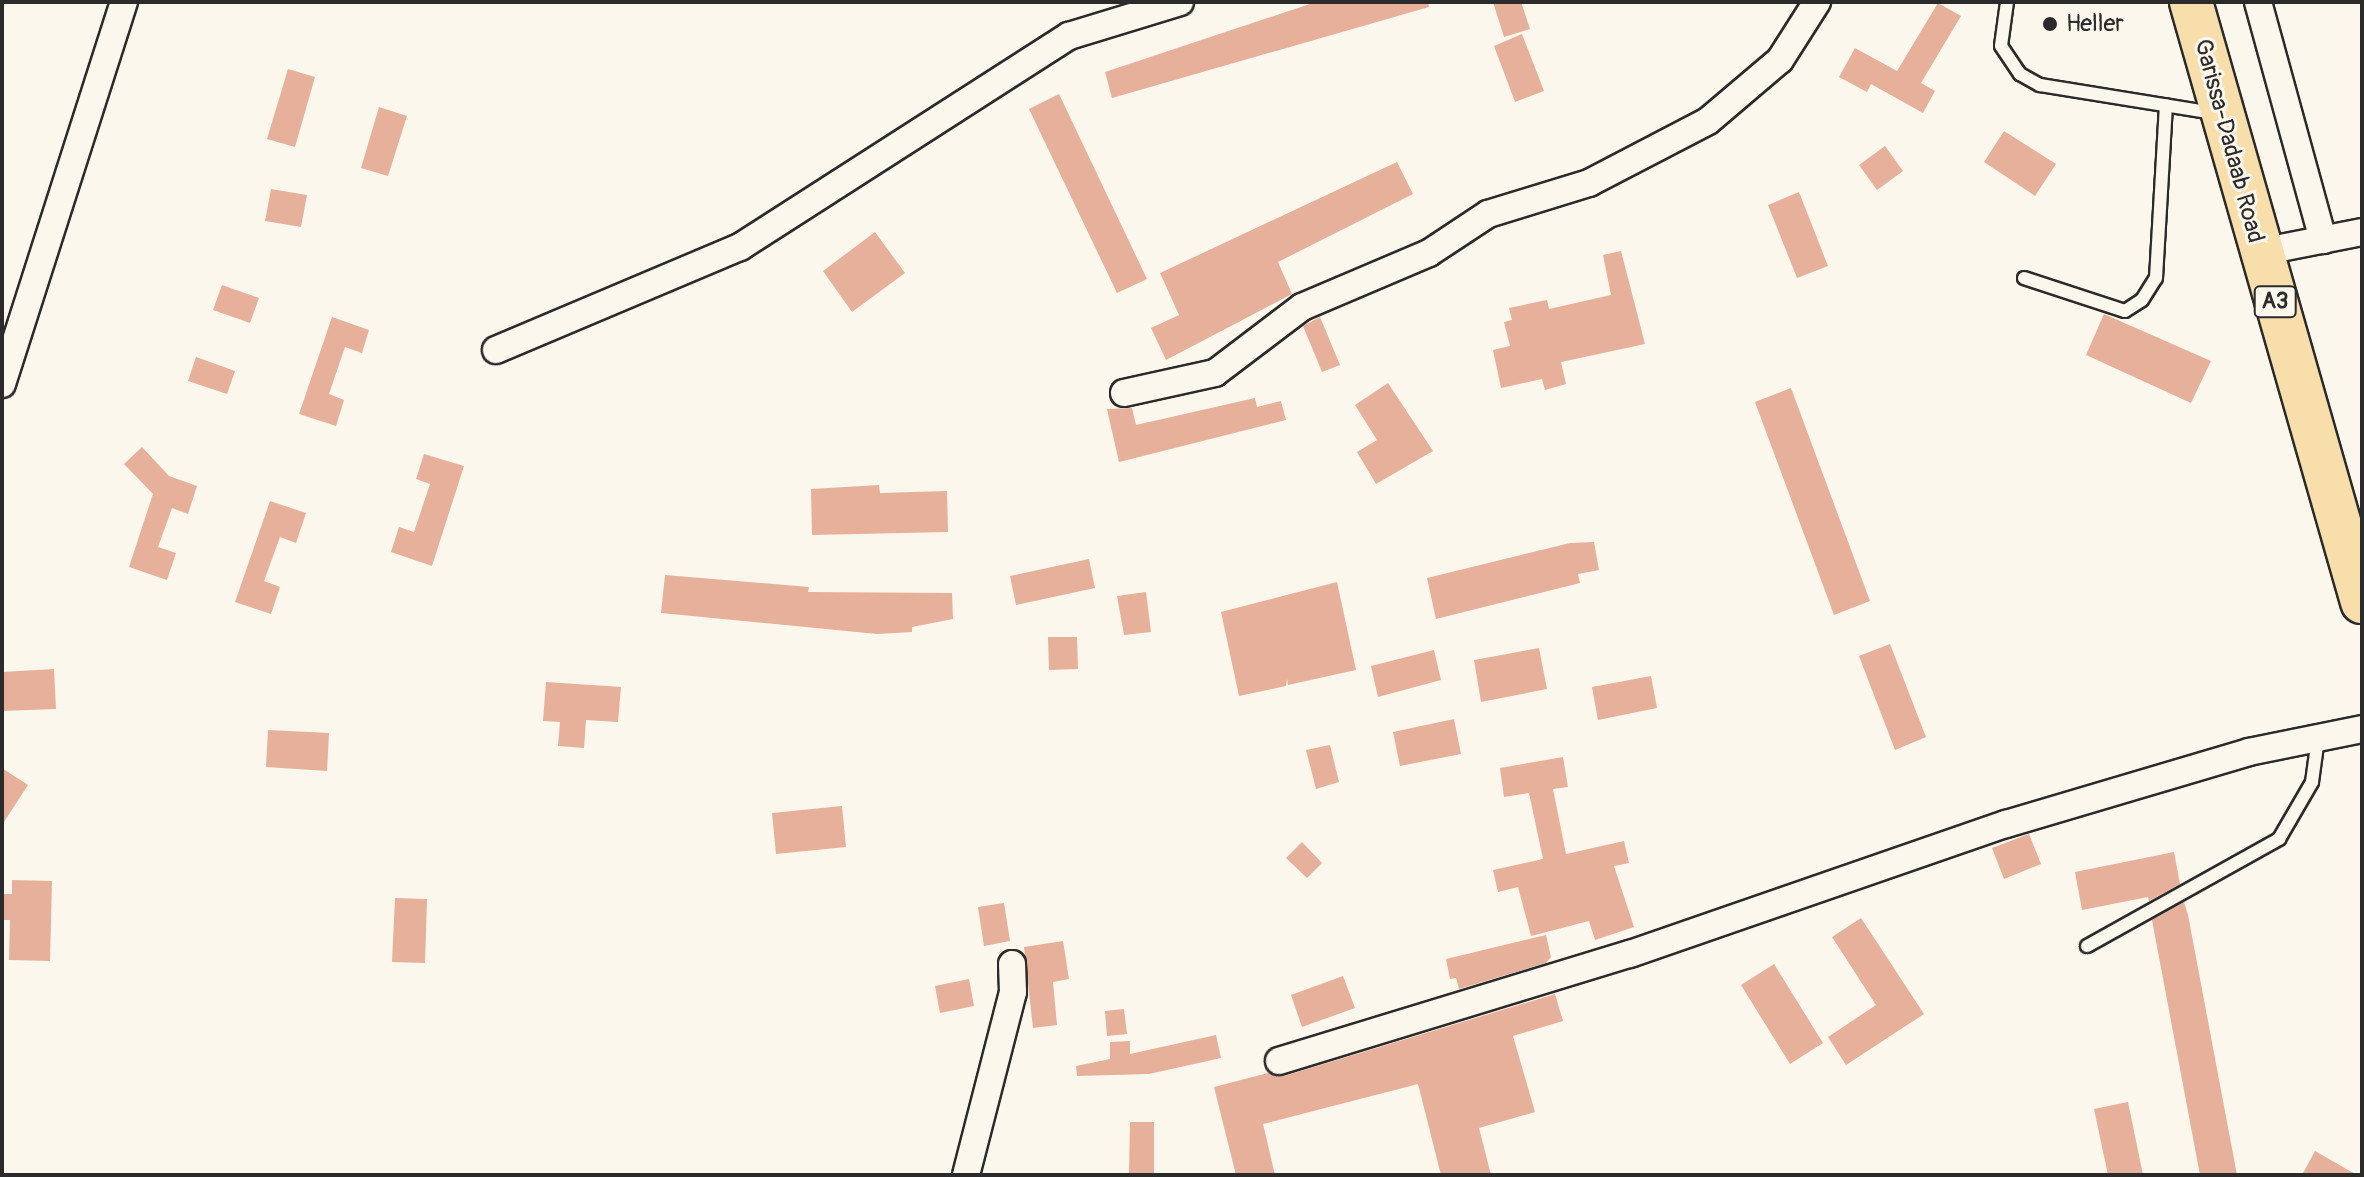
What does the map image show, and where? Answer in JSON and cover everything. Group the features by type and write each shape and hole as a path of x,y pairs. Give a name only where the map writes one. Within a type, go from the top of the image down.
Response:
{"highway":[{"name":"Garissa-Dadaab Road","path":"2191,2 2362,602"}],"street":[{"path":"2,384 124,2"},
{"path":"496,350 740,247 1069,36 1180,2"},
{"path":"1124,393 1215,373 1302,307 1429,253 1488,214 1589,183 1708,121 1780,60 1817,2"},
{"path":"2258,2 2323,240"},
{"path":"2260,252 2362,232"},
{"path":"1279,1061 1630,954 2006,824 2249,752 2362,729"},
{"path":"966,1175 1013,992 1012,964"}],"lane":[{"path":"2007,2 2001,46 2020,74 2040,85 2222,114"},
{"path":"2024,278 2125,311 2142,300 2156,278 2166,105"},
{"path":"2087,946 2279,839 2312,782 2318,738"}],"building":[{"path":"1316,2 1428,2 1429,7 1112,98 1105,72"},
{"path":"1493,2 1521,2 1530,29 1504,37"},
{"path":"1938,3 1961,16 1921,83 1935,91 1923,113 1871,84 1867,92 1839,77 1855,48 1897,71"},
{"path":"1522,34 1544,91 1515,102 1494,46"},
{"path":"288,69 315,77 295,147 267,139"},
{"path":"1059,94 1147,279 1117,293 1029,109"},
{"path":"379,107 407,116 388,176 361,168"},
{"path":"2004,131 2056,164 2035,196 1984,162"},
{"path":"1885,146 1903,171 1877,190 1859,165"},
{"path":"1397,162 1413,194 1278,262 1292,294 1166,360 1151,328 1179,315 1160,273"},
{"path":"271,189 307,195 301,227 265,221"},
{"path":"1799,192 1828,266 1797,278 1768,205"},
{"path":"875,232 905,273 852,312 823,271"},
{"path":"1621,251 1645,344 1561,362 1566,384 1545,390 1542,379 1501,388 1493,350 1510,346 1504,322 1512,320 1509,308 1547,300 1549,309 1611,295 1603,255"},
{"path":"222,285 259,298 250,323 213,310"},
{"path":"2104,314 2211,361 2191,403 2086,355"},
{"path":"332,317 369,330 362,353 345,347 329,394 344,400 336,426 299,414"},
{"path":"1320,317 1340,365 1322,372 1303,326"},
{"path":"196,357 235,371 227,394 188,381"},
{"path":"1388,383 1433,451 1376,484 1357,452 1377,440 1355,405"},
{"path":"1791,388 1870,601 1834,615 1755,402"},
{"path":"1255,398 1257,407 1281,401 1286,420 1119,462 1107,409 1132,408 1136,425"},
{"path":"142,447 169,476 197,486 188,514 172,508 158,547 176,553 167,580 129,567 153,494 124,464"},
{"path":"424,454 464,466 432,566 391,552 399,527 414,532 430,484 416,479"},
{"path":"879,485 880,493 947,491 948,532 812,535 811,489"},
{"path":"270,501 306,513 296,543 280,537 264,581 280,587 271,614 235,602"},
{"path":"1594,542 1599,570 1578,574 1580,583 1436,619 1427,578 1570,543"},
{"path":"1089,559 1095,588 1016,605 1010,576"},
{"path":"665,575 809,587 808,592 952,593 953,619 912,627 912,632 877,634 661,613"},
{"path":"1337,582 1356,670 1288,685 1287,679 1286,686 1239,696 1221,612"},
{"path":"1146,592 1151,632 1124,635 1117,596"},
{"path":"1048,637 1077,637 1078,669 1049,670"},
{"path":"1890,644 1926,737 1895,750 1859,656"},
{"path":"1539,648 1547,689 1481,702 1474,660"},
{"path":"1434,650 1441,680 1378,697 1371,666"},
{"path":"54,669 56,709 2,711 2,672"},
{"path":"1651,676 1657,708 1598,720 1592,687"},
{"path":"546,682 621,687 618,722 586,720 584,748 558,746 560,722 543,721"},
{"path":"1454,719 1461,754 1400,766 1393,732"},
{"path":"268,730 329,733 327,771 266,767"},
{"path":"1330,745 1339,782 1316,789 1306,750"},
{"path":"1563,757 1568,787 1553,789 1566,854 1624,841 1629,863 1614,866 1634,927 1595,940 1589,921 1531,936 1518,887 1498,892 1493,870 1543,859 1529,793 1504,797 1500,768"},
{"path":"2,768 28,785 2,825"},
{"path":"842,806 846,847 776,854 772,813"},
{"path":"2029,834 2041,864 2004,879 1992,848"},
{"path":"1302,842 1322,863 1307,878 1286,858"},
{"path":"2174,852 2180,884 2149,901 2148,897 2082,910 2075,872"},
{"path":"12,880 52,881 50,961 9,960 10,920 2,920 2,894 12,894"},
{"path":"395,898 427,899 425,963 392,962"},
{"path":"2184,902 2237,1175 2200,1175 2152,920"},
{"path":"1004,903 1010,941 984,946 978,907"},
{"path":"1861,918 1924,1014 1846,1065 1828,1037 1876,1005 1832,937"},
{"path":"1546,935 1551,957 1546,963 1459,989 1456,978 1450,979 1446,959"},
{"path":"1063,941 1069,979 1053,982 1057,1025 1033,1028 1024,947"},
{"path":"1774,964 1823,1043 1790,1064 1741,985"},
{"path":"1343,976 1355,1008 1302,1027 1291,995"},
{"path":"969,979 974,1006 940,1013 935,986"},
{"path":"1555,994 1563,1021 1513,1036 1535,1112 1479,1128 1491,1175 1441,1175 1418,1084 1263,1124 1275,1175 1236,1175 1214,1087 1268,1073 1284,1076"},
{"path":"1124,1009 1127,1034 1107,1036 1105,1011"},
{"path":"1216,1035 1221,1058 1149,1074 1077,1076 1076,1066 1110,1059 1110,1042 1130,1041 1130,1054"},
{"path":"2128,1102 2143,1175 2108,1175 2094,1109"},
{"path":"1130,1122 1154,1122 1154,1175 1129,1175"},
{"path":"2315,1151 2357,1175 2302,1175"}],"place":[{"name":"Heller","path":"2050,24"}]}
